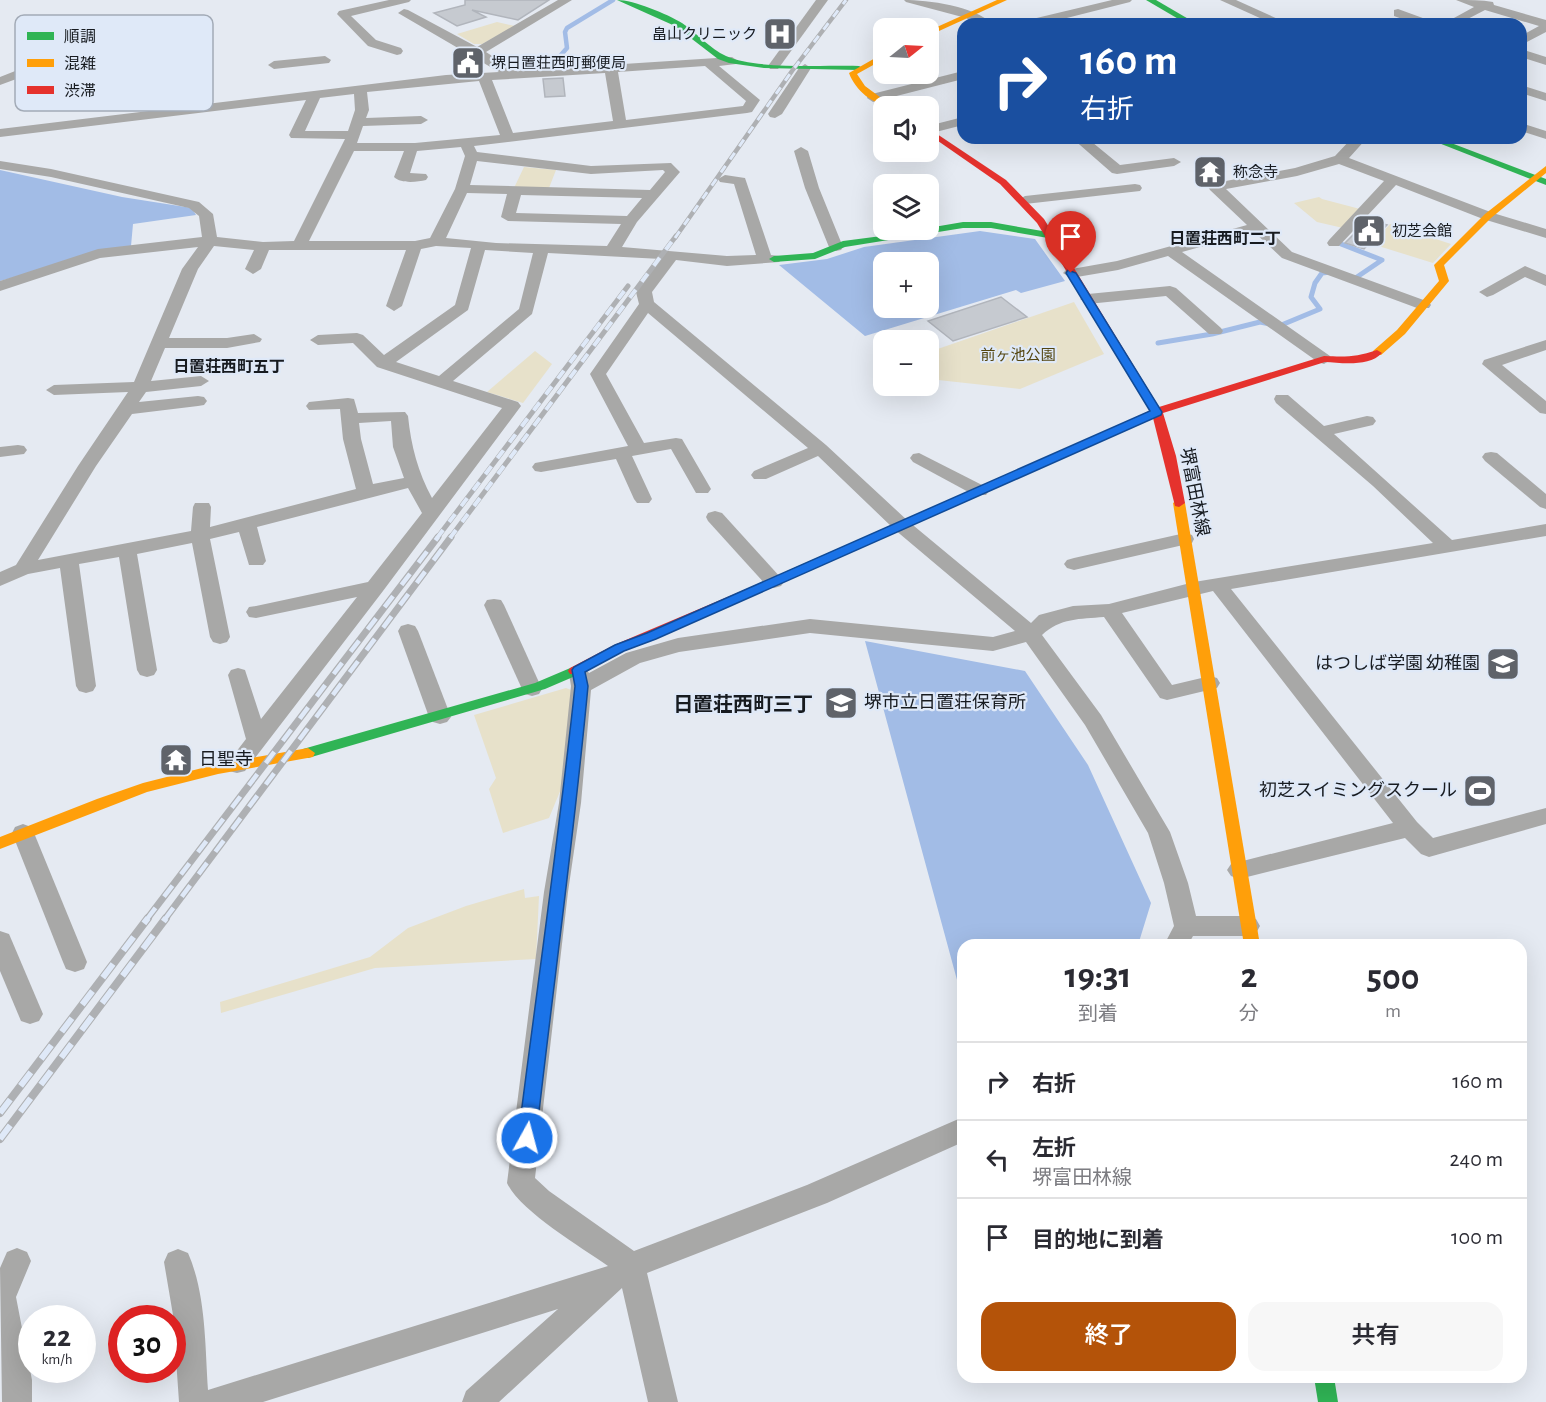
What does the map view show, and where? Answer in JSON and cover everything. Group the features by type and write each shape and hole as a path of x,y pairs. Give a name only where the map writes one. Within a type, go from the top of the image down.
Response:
{"main road":[{"path":"621,0 678,24 721,57 732,61 805,68 859,68"},
{"path":"963,18 1002,0"},
{"path":"1150,0 1182,18"},
{"path":"939,29 957,21"},
{"path":"873,61 853,73 854,79 873,98"},
{"name":"堺富田林線","path":"939,137 985,167 1025,200 1157,412 1170,456 1194,588 1250,935"},
{"path":"1446,144 1540,180"},
{"path":"0,843 122,795 237,765 315,752 532,688 580,678 620,648 1172,405 1324,359 1351,360 1372,357 1401,332 1444,281 1439,265 1488,216 1540,180 1546,169"},
{"path":"770,259 815,256 836,247 963,225 992,225 1048,235"},
{"path":"1325,1383 1328,1402"}],"street":[{"path":"362,0 404,6 511,74"},
{"path":"477,52 566,0"},
{"path":"774,66 822,0"},
{"path":"910,0 975,18"},
{"path":"1064,18 1088,14 1126,0"},
{"path":"1226,0 1269,18"},
{"path":"1462,0 1520,18"},
{"path":"1461,18 1496,0"},
{"path":"387,5 343,14 372,43 397,51"},
{"path":"1398,13 1411,18"},
{"path":"1527,20 1546,26"},
{"path":"1527,37 1546,26"},
{"path":"1527,55 1546,61"},
{"path":"274,65 329,70 360,89 484,76 732,61"},
{"path":"4,62 15,69"},
{"path":"329,70 296,135 354,135 412,147 465,143 747,109 753,100 708,63"},
{"path":"775,114 805,68"},
{"path":"611,69 620,124"},
{"path":"0,81 15,75"},
{"path":"484,76 508,138"},
{"path":"881,96 957,77"},
{"path":"298,246 354,135 362,110 360,89"},
{"path":"1527,91 1546,97"},
{"path":"213,108 315,95"},
{"path":"0,134 186,111"},
{"path":"354,135 421,120"},
{"path":"939,127 957,123"},
{"path":"1527,128 1546,135"},
{"path":"436,242 462,189 472,156 465,143"},
{"path":"1086,144 1117,170 1174,162"},
{"path":"1354,144 1340,159 1297,172 1215,187 1287,255 1423,305"},
{"path":"412,147 401,177 421,177"},
{"path":"801,151 812,188 836,247"},
{"path":"472,156 591,170 666,166 673,172 631,220 612,250"},
{"path":"1340,159 1488,216 1546,234"},
{"path":"0,165 51,173 194,205 206,214 210,241 190,269 140,387 128,409 87,466 23,569"},
{"path":"0,286 98,254 210,241 263,246 415,245 436,242 479,246 612,250 736,261 770,259 740,181 725,179"},
{"path":"1334,243 1394,179"},
{"path":"1025,200 1135,188"},
{"path":"462,189 653,194"},
{"path":"515,190 508,217 631,220"},
{"path":"1071,273 1118,265 1255,227"},
{"path":"394,306 415,245"},
{"path":"253,269 263,246"},
{"path":"383,363 462,307 479,246"},
{"path":"442,382 526,311 542,248"},
{"path":"1169,250 1324,359"},
{"path":"672,255 644,292 646,304 820,449 901,525 1031,633 1092,720 1159,832 1176,883 1181,936 1250,935"},
{"path":"1487,292 1524,272 1546,281"},
{"path":"1088,299 1170,291 1215,331"},
{"path":"643,499 630,451 598,374 646,304"},
{"path":"237,765 376,587 512,405 383,363 357,338 318,340"},
{"path":"158,343 227,343 254,339"},
{"path":"1546,345 1490,364 1546,409"},
{"path":"54,390 140,387 201,381"},
{"path":"1282,399 1322,432 1447,546"},
{"path":"128,409 198,401"},
{"path":"315,405 348,403 352,439 366,490"},
{"path":"350,418 399,416 402,447 414,481 431,513"},
{"path":"1322,432 1367,421"},
{"path":"540,467 676,443 702,489"},
{"path":"760,475 820,449"},
{"path":"919,458 980,490"},
{"path":"1491,458 1546,503"},
{"path":"0,580 23,569 200,535 366,490 414,481"},
{"path":"202,507 200,535 220,636"},
{"path":"715,517 774,582"},
{"path":"247,524 256,561"},
{"path":"663,1402 623,1272 521,1183 556,892 570,803 580,678 633,658 678,645 810,626 993,644 1031,633 1046,620 1073,613 1109,610 1194,588 1546,530"},
{"path":"1074,564 1185,539"},
{"path":"127,549 147,670"},
{"path":"69,560 87,686"},
{"path":"1218,585 1409,828 1429,848 1546,816"},
{"path":"256,612 376,587"},
{"path":"494,605 532,688"},
{"path":"1109,610 1167,693 1210,683"},
{"path":"408,631 440,717"},
{"path":"238,675 257,741"},
{"path":"1239,870 1409,828"},
{"path":"23,833 75,962"},
{"path":"0,940 30,1014"},
{"path":"215,1402 623,1272 817,1194 957,1133"},
{"path":"16,1261 3,1297 17,1380 17,1402"},
{"path":"178,1262 188,1315 194,1402"},
{"path":"477,1402 623,1272"}],"green space":[{"path":"497,22 515,26 482,44 474,44 457,34"},
{"path":"524,167 556,170 549,188 514,188"},
{"path":"1319,197 1360,209 1343,228 1317,222 1294,203"},
{"path":"1390,224 1451,244 1433,263 1372,244"},
{"name":"前ヶ池公園","path":"1074,302 1104,354 1020,389 939,380 939,349"},
{"path":"535,351 552,364 523,403 487,392"},
{"path":"566,688 574,691 561,789 549,818 503,833 489,789 496,778 474,715"},
{"path":"524,889 525,898 539,896 536,959 375,968 221,1013 220,1002 370,957 408,928 466,906"}],"water":[{"path":"0,170 122,197 192,208 196,215 133,224 131,246 0,281"},
{"path":"980,231 1035,239 1065,281 1021,293 1016,290 939,313 939,252 873,252 873,318 924,318 885,330 873,330 873,334 865,336 779,265 827,259 864,247 915,240 939,240 939,237"},
{"path":"865,641 1025,671 1088,765 1151,903 1140,939 957,939 957,980"}],"building":[{"path":"465,0 549,0 518,20 472,10 486,17 457,26 434,13 465,5"},
{"path":"563,78 565,96 545,97 543,79"},
{"name":"初芝会館","path":"1368,220 1387,225 1364,249 1345,243"},
{"path":"1001,297 1027,317 953,341 928,321"}],"waterway":[{"path":"541,70 540,65 560,56 567,48 565,32 567,28 613,0"},
{"path":"1341,244 1382,260 1354,279 1350,277"},
{"path":"1158,343 1212,334 1260,322 1279,326 1320,309 1311,297 1315,283 1322,273 1331,272"}],"railway":[{"path":"675,238 792,71 846,0"},
{"path":"450,538 676,236"},
{"path":"437,538 628,286"},
{"path":"147,919 438,537"},
{"path":"165,919 451,537"},
{"path":"0,1113 148,918"},
{"path":"0,1139 166,918"}],"traffic: fast":[{"path":"621,0 678,24 721,57 732,61 764,66 859,68"},
{"path":"1150,0 1182,18"},
{"path":"1446,144 1546,182"},
{"path":"774,259 815,256 843,244 963,225 991,225 1048,235"},
{"path":"791,574 1087,443"},
{"path":"308,753 540,686 575,671"},
{"path":"1325,1383 1328,1402"}],"traffic: slow":[{"path":"963,18 1003,0"},
{"path":"939,29 957,21"},
{"path":"873,61 853,73 858,84 873,97"},
{"path":"1377,353 1401,332 1444,281 1439,265 1488,216 1546,169"},
{"path":"1179,503 1251,939"},
{"path":"0,843 143,788 218,769 308,753"}],"traffic: jam":[{"path":"939,138 1003,182 1041,221 1157,412 1170,456 1179,503"},
{"path":"1087,443 1172,405 1324,359 1351,360 1372,357 1377,353"},
{"path":"575,671 619,648 791,574"}],"place":[{"name":"畠山クリニック","path":"780,34"},
{"name":"堺日置荘西町郵便局","path":"468,63"},
{"name":"称念寺","path":"1210,172"},
{"name":"初芝会館","path":"1369,231"},
{"name":"はつしば学園 幼稚園","path":"1503,664"},
{"name":"堺市立日置荘保育所","path":"841,703"},
{"name":"日聖寺","path":"176,760"},
{"name":"初芝スイミングスクール","path":"1480,791"}],"district":[{"name":"日置荘西町二丁","path":"1225,239"},
{"name":"日置荘西町五丁","path":"229,367"},
{"name":"日置荘西町三丁","path":"743,705"}],"route":[{"path":"527,1138 556,892 570,803 581,686 578,670 620,648 652,636 1157,412 1071,273"}]}
